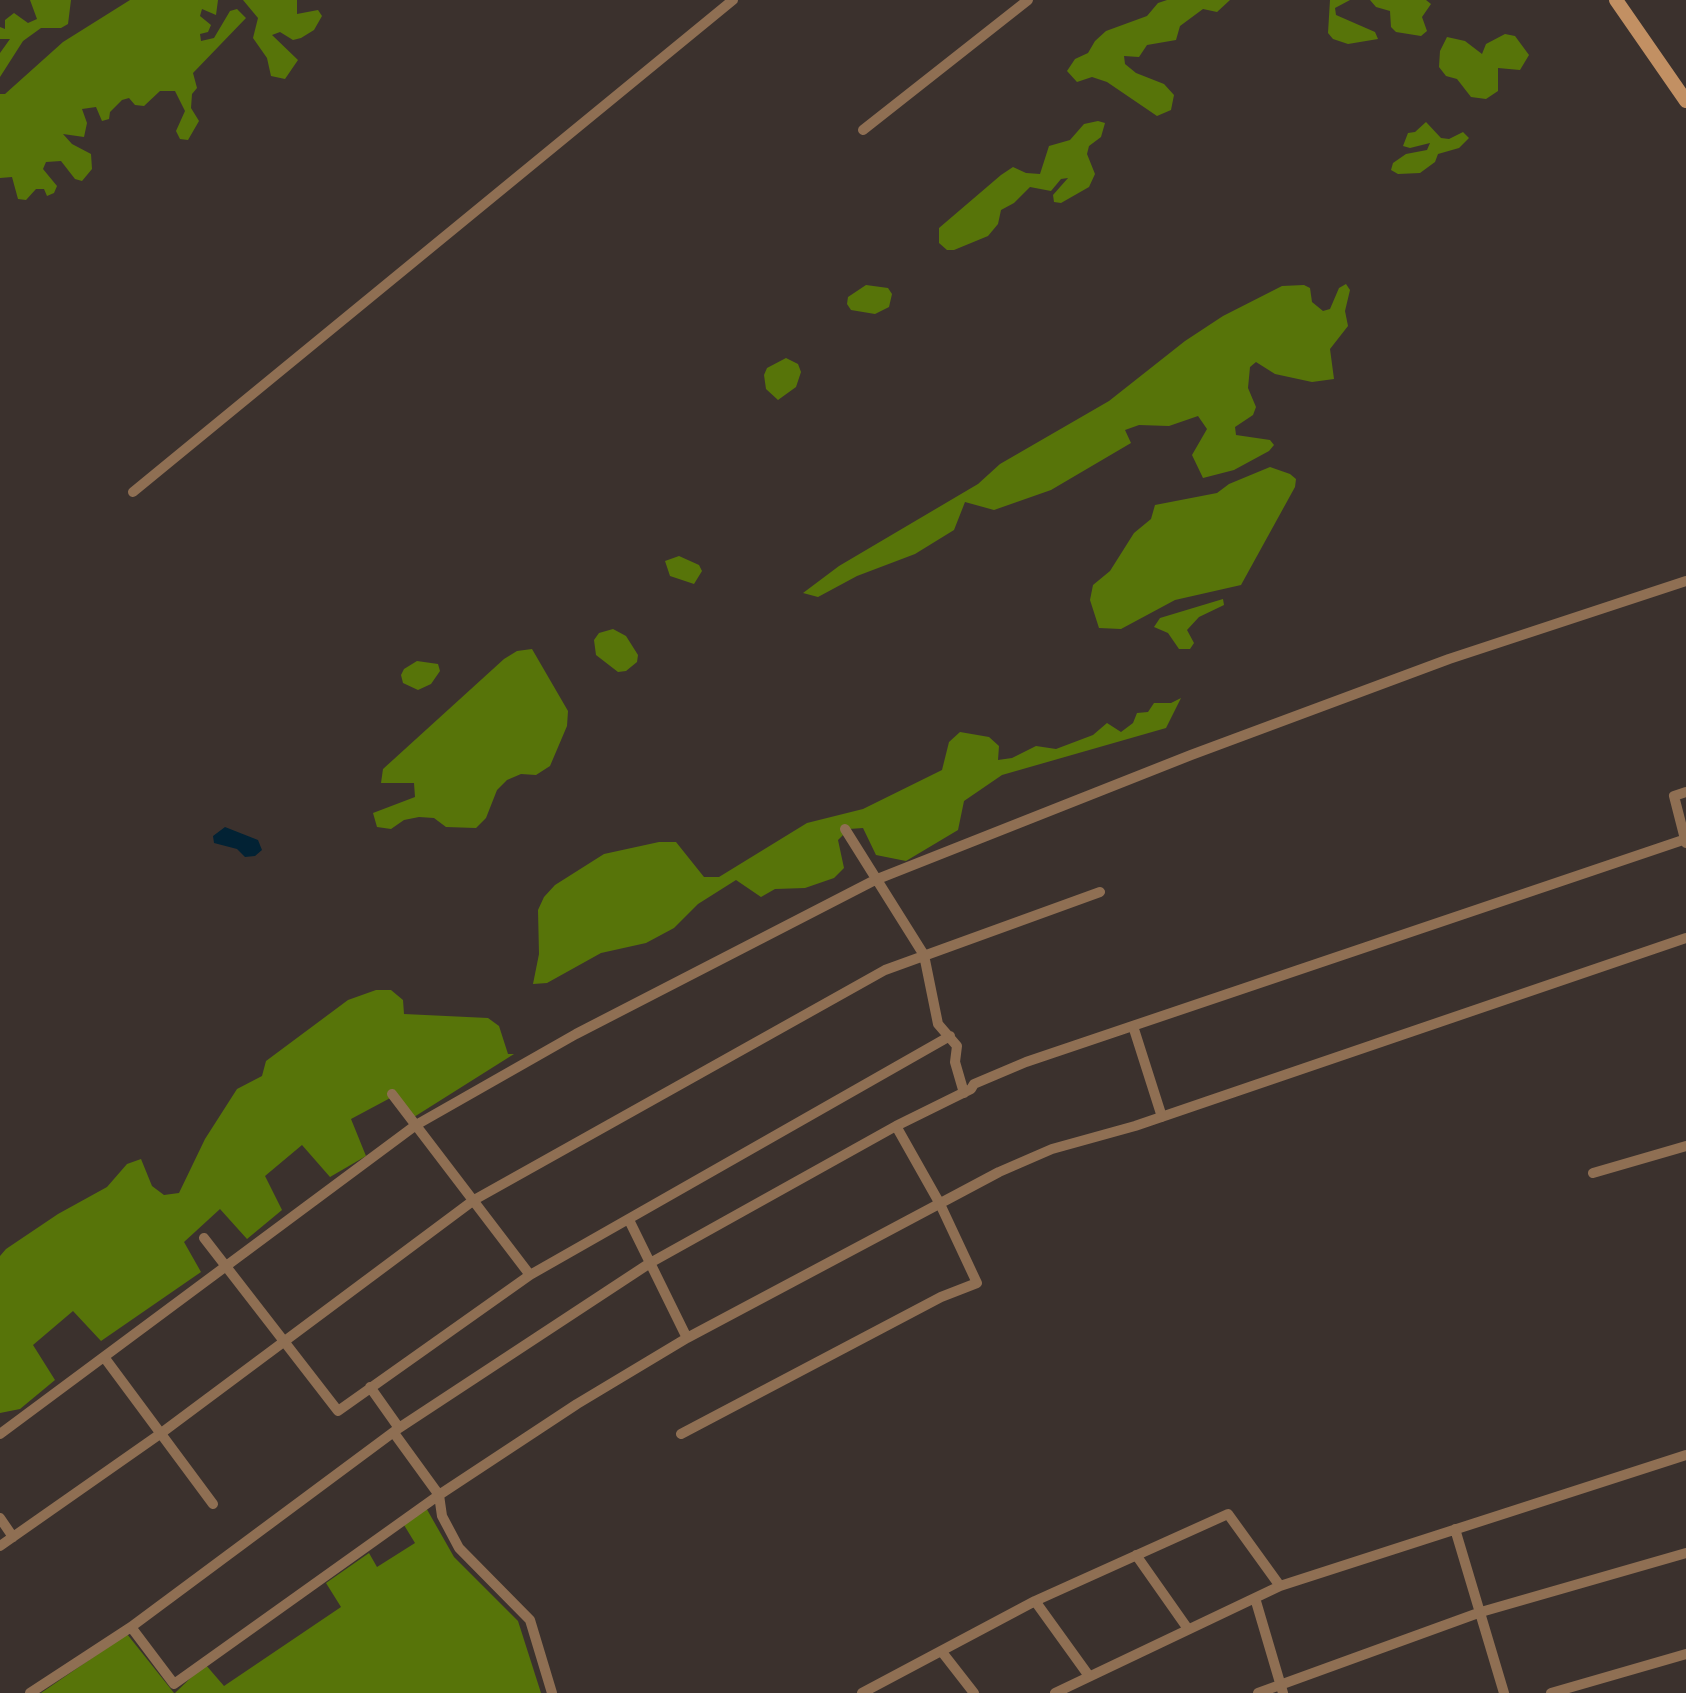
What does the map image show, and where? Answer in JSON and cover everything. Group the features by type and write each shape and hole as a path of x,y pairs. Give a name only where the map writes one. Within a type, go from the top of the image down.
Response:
{"main road":[{"path":"1616,0 1686,101"}],"street":[{"path":"133,492 733,0"},
{"path":"863,130 1028,0"},
{"path":"0,1434 416,1125 576,1034 875,880 1191,755 1449,659 1686,581"},
{"path":"30,1693 131,1627 397,1431 650,1263 896,1126 967,1091 974,1084 1026,1062 1134,1029 1686,842 1674,796 1686,792"},
{"path":"845,829 924,955 938,1024 957,1046 955,1062 967,1091"},
{"path":"0,1546 160,1434 474,1200 885,970 1100,892"},
{"path":"131,1627 174,1684 439,1495 577,1404 687,1338 999,1172 1052,1149 1162,1117 1686,938"},
{"path":"1134,1029 1162,1117"},
{"path":"204,1238 338,1411 530,1275 950,1036"},
{"path":"392,1094 530,1275"},
{"path":"681,1434 941,1297 977,1283 940,1204 896,1126"},
{"path":"1593,1173 1686,1146"},
{"path":"629,1220 687,1338"},
{"path":"104,1357 213,1504"},
{"path":"370,1387 439,1495 442,1516 459,1548 530,1620 552,1693"},
{"path":"1058,1692 1280,1586 1686,1455"},
{"path":"862,1693 1035,1601 1228,1514 1280,1586"},
{"path":"0,1518 13,1537"},
{"path":"1455,1529 1504,1693"},
{"path":"1258,1693 1282,1689 1481,1612 1686,1553"},
{"path":"1136,1555 1188,1629"},
{"path":"1255,1598 1282,1689"},
{"path":"1035,1601 1089,1676"},
{"path":"942,1652 974,1693"},
{"path":"1551,1693 1686,1654"}],"green space":[{"path":"30,0 71,0 68,24 61,28 41,28 23,41 0,77 0,53 10,39 0,39 0,27 5,29 5,20 14,13 28,23 37,19"},
{"path":"130,0 218,0 216,15 202,9 200,16 211,25 208,32 200,34 201,41 214,38 230,11 237,9 246,18 193,73 197,88 192,94 191,108 199,121 188,140 180,139 176,131 185,111 175,91 160,91 144,106 135,105 129,98 122,100 110,112 109,119 102,121 96,107 82,109 87,123 84,137 63,134 72,144 91,154 92,169 82,181 75,179 61,161 46,162 43,169 57,186 54,193 47,196 44,189 36,189 26,200 18,199 12,177 0,178 0,94 5,94 63,42"},
{"path":"243,0 297,0 297,14 318,10 322,16 314,30 301,38 293,40 280,32 272,35 298,60 285,79 271,76 267,58 253,38 258,18"},
{"path":"1167,0 1230,0 1217,12 1203,9 1180,26 1176,40 1147,45 1139,57 1124,56 1125,64 1136,73 1164,84 1174,95 1171,110 1157,116 1107,82 1092,77 1077,82 1067,71 1075,59 1088,53 1106,31 1147,16 1158,3"},
{"path":"1330,0 1350,0 1335,8 1336,15 1375,32 1378,39 1348,44 1333,39 1328,33"},
{"path":"1370,0 1426,0 1431,4 1422,17 1427,31 1421,36 1396,32 1391,27 1390,11 1376,7"},
{"path":"1505,34 1515,36 1529,55 1520,70 1498,68 1498,91 1486,99 1471,97 1457,79 1446,76 1439,67 1440,51 1447,37 1465,41 1482,54 1486,44"},
{"path":"1426,122 1441,138 1449,139 1463,132 1469,138 1459,148 1438,154 1435,162 1420,173 1398,174 1391,170 1393,163 1406,154 1427,150 1430,143 1410,148 1403,146 1408,133 1415,132"},
{"path":"1105,123 1101,137 1089,146 1087,154 1095,174 1089,187 1061,203 1054,202 1053,195 1068,178 1061,179 1051,191 1030,187 1014,203 1001,210 998,224 988,236 954,250 947,250 939,243 939,228 1001,175 1013,167 1026,173 1040,174 1049,146 1070,140 1084,124"},
{"path":"1346,284 1350,290 1345,311 1348,326 1330,349 1334,379 1312,382 1275,374 1256,362 1250,367 1248,388 1256,407 1253,415 1235,427 1236,435 1270,440 1274,445 1269,451 1234,470 1203,478 1192,455 1207,429 1198,416 1169,426 1139,425 1125,430 1131,443 1051,490 994,510 965,502 954,530 915,554 857,576 818,597 803,593 839,566 978,484 1000,464 1109,401 1185,341 1223,316 1282,286 1304,285 1310,288 1312,302 1323,311 1330,309 1339,288"},
{"path":"866,285 888,288 892,294 889,307 875,314 851,310 847,304 848,297"},
{"path":"786,358 798,364 801,372 796,387 778,400 766,389 764,375 767,368"},
{"path":"1270,467 1290,474 1296,479 1295,487 1241,585 1175,600 1121,629 1099,628 1090,600 1093,585 1110,571 1134,533 1151,519 1155,505 1217,493 1229,484"},
{"path":"679,556 699,565 702,571 694,584 670,576 665,561"},
{"path":"1223,599 1224,605 1199,617 1187,630 1194,643 1190,649 1179,649 1168,633 1154,627 1160,618"},
{"path":"613,629 626,636 638,655 637,662 626,671 618,672 596,655 594,640 599,633"},
{"path":"532,649 568,711 567,726 550,766 536,775 521,774 507,780 497,790 486,818 476,828 446,827 434,818 419,817 404,820 391,829 377,827 373,813 415,797 414,783 381,783 383,769 504,659 517,651"},
{"path":"417,661 438,664 440,671 431,684 418,690 403,683 401,675 404,669"},
{"path":"1181,698 1166,728 1002,775 964,801 958,830 906,861 876,855 863,828 849,829 838,840 844,868 834,878 805,888 775,889 761,897 736,880 698,904 674,928 646,943 601,953 547,983 533,984 539,954 538,910 544,897 555,885 604,854 659,842 676,842 704,877 719,877 807,823 863,809 942,770 949,742 960,732 989,737 999,746 998,760 1012,758 1036,746 1056,749 1093,735 1107,723 1121,732 1133,723 1137,713 1148,712 1154,703 1171,703"},
{"path":"376,990 391,990 403,1000 404,1014 488,1018 499,1026 508,1054 514,1054 414,1117 394,1096 351,1119 366,1156 330,1177 302,1145 265,1176 282,1210 247,1239 220,1209 184,1242 201,1272 101,1341 73,1311 33,1345 55,1380 20,1409 0,1413 0,1256 6,1249 58,1214 107,1187 127,1164 141,1159 152,1186 164,1195 179,1193 205,1139 237,1089 262,1076 266,1061 348,1000"},
{"path":"425,1506 454,1557 518,1621 541,1693 175,1693 205,1664 224,1686 341,1607 326,1583 369,1553 377,1567 415,1543 404,1525"},
{"path":"127,1634 174,1693 41,1693"}],"water":[{"path":"225,827 258,840 262,850 255,856 245,857 237,849 214,843 213,836"}]}
